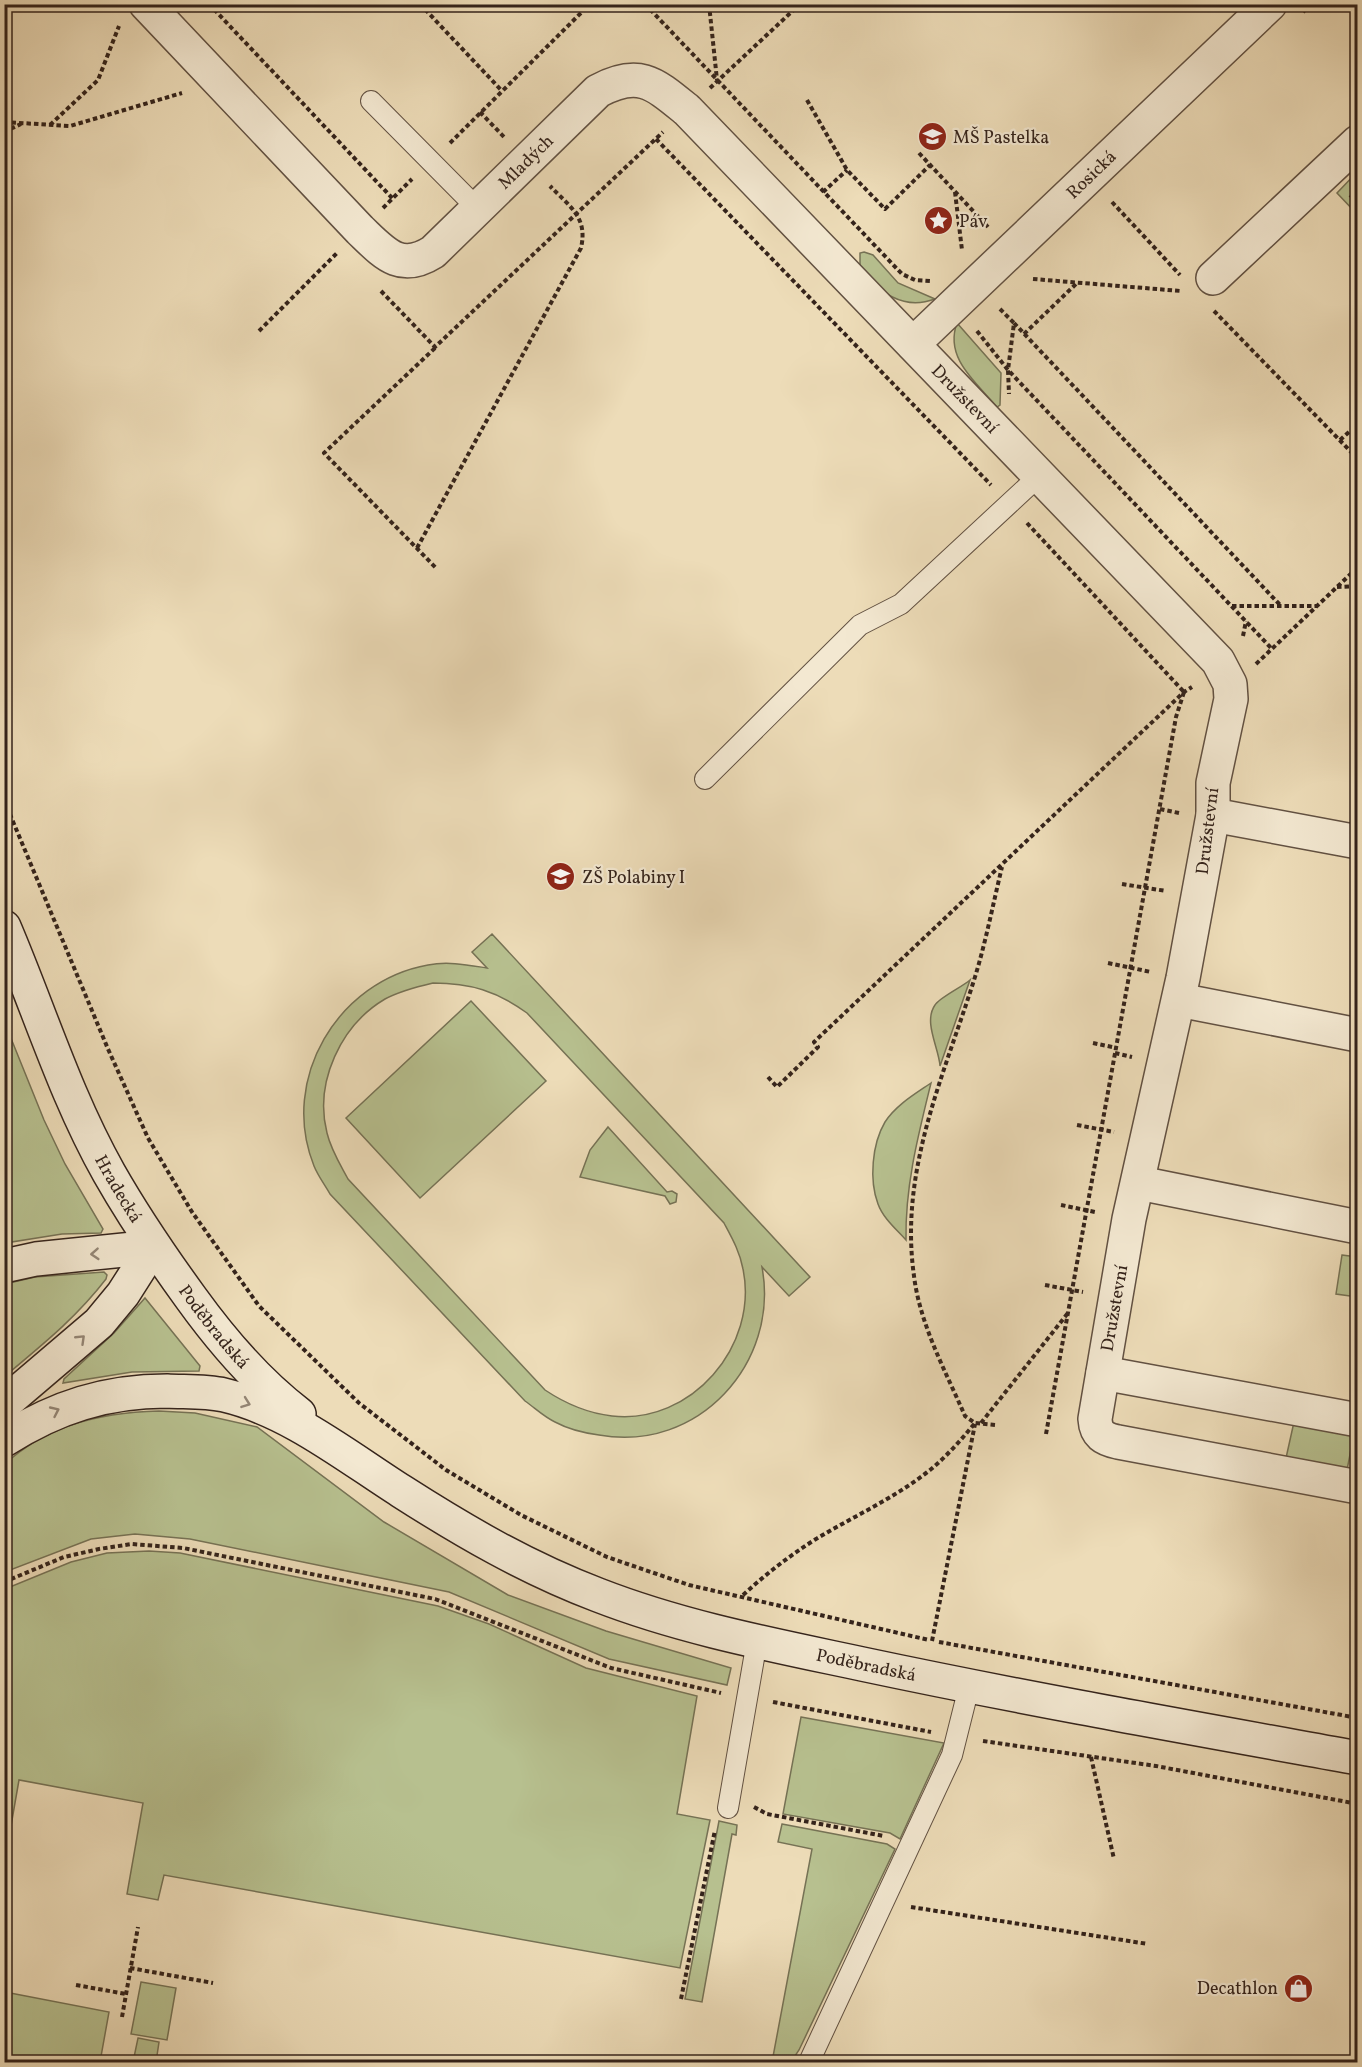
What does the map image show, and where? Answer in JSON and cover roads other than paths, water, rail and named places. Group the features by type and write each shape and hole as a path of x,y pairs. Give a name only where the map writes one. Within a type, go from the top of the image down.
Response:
{"street":[{"name":"Rosická","path":"913,344 1270,4"},
{"name":"Mladých","path":"138,16 360,230 393,259 405,262 421,260 433,252 598,91 613,83 628,79 644,80 660,88 687,110 913,344"},
{"path":"1204,286 1358,142"},
{"name":"Družstevní","path":"913,344 1211,652 1224,669 1230,684 1231,699 1213,783 1213,815 1181,989 1139,1183 1129,1219 1095,1419 1100,1435 1118,1443 1358,1487"},
{"path":"1213,815 1358,842"},
{"name":"Hradecká","path":"4,927 73,1098 108,1172 153,1247"},
{"path":"1181,989 1358,1035"},
{"path":"1139,1183 1358,1227"},
{"path":"4,1266 36,1259 153,1247"},
{"path":"4,1404 99,1323 123,1294 153,1247"},
{"name":"Poděbradská","path":"153,1247 207,1319 262,1382 292,1409 401,1491"},
{"path":"1103,1373 1358,1420"},
{"name":"Poděbradská","path":"4,1440 38,1419 93,1398 159,1391 223,1395 268,1411 312,1434 494,1549 541,1573 631,1608 758,1641 969,1687 1358,1758"}],"lane":[{"path":"371,101 477,208"},
{"path":"705,779 860,625 901,604 1040,475"},
{"path":"729,1800 758,1641"},
{"path":"809,2062 958,1737 969,1687"}],"place":[{"name":"MŠ Pastelka","path":"932,137"},
{"name":"Páv","path":"938,221"},
{"name":"ZŠ Polabiny I","path":"561,877"},
{"name":"Decathlon","path":"1299,1988"}]}
